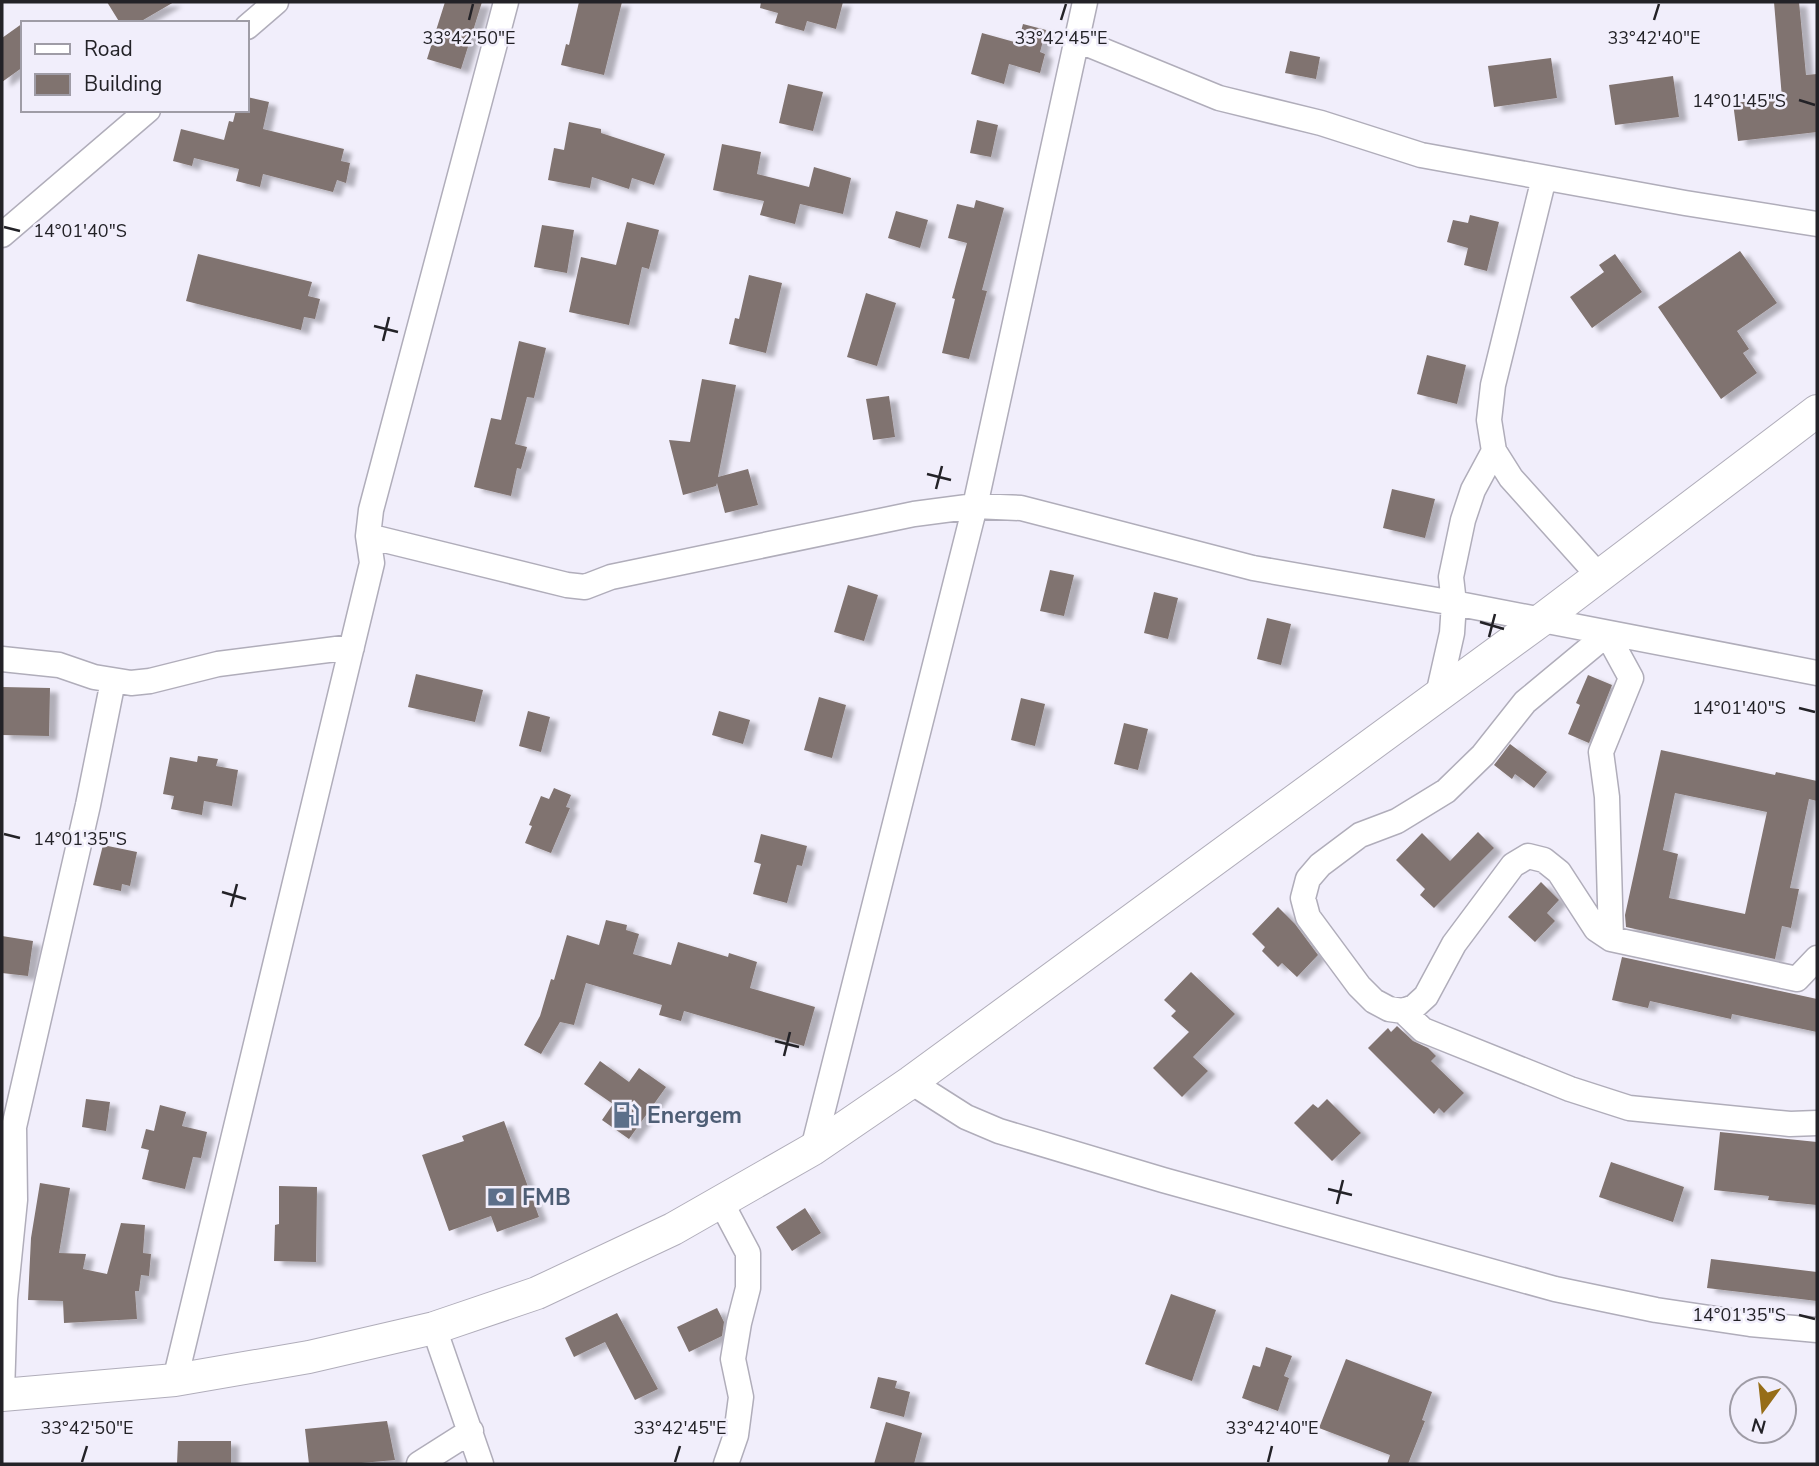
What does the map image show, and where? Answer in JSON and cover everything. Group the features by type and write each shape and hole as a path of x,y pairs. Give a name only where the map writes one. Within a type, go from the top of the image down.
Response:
{"main road":[{"path":"2,1394 175,1380 309,1357 434,1328 537,1293 673,1229 813,1149 911,1082 1539,621 1817,411"}],"street":[{"path":"248,26 276,2"},
{"path":"175,1380 372,563 368,536 371,510 506,2"},
{"path":"813,1149 975,506 1084,2"},
{"path":"1075,39 1219,98 1321,123 1422,155 1817,224"},
{"path":"2,234 146,112"},
{"path":"1544,178 1493,385 1489,420 1494,451 1511,478 1599,576"},
{"path":"1438,695 1452,633 1454,603 1451,577 1463,520 1473,490 1494,451"},
{"path":"368,536 566,585 585,587 624,574 914,514 975,506 1021,508 1254,569 1454,603 1817,673"},
{"path":"1607,634 1631,678 1601,752 1607,797 1611,939"},
{"path":"1607,634 1525,702 1483,755 1446,791 1397,821 1360,835 1320,865 1308,879 1303,898 1308,917 1359,986 1374,1001 1389,1009 1403,1011 1414,1007 1426,996 1454,944 1513,865 1528,856 1544,860 1559,873 1595,929 1611,939 1797,979 1817,958"},
{"path":"2,659 58,665 113,681 150,681 218,664 352,646"},
{"path":"2,1394 5,1299 15,1200 14,1127 88,805 113,681"},
{"path":"1403,1011 1423,1030 1570,1089 1629,1108 1790,1124 1817,1123"},
{"path":"911,1082 966,1117 999,1131 1163,1180 1555,1289 1656,1310 1750,1324 1817,1330"},
{"path":"721,1202 748,1253 748,1288 733,1359 741,1397 736,1435 726,1464"},
{"path":"434,1328 481,1464"},
{"path":"419,1464 471,1431"}],"building":[{"path":"107,2 174,2 141,21 119,21"},
{"path":"445,2 482,2 461,69 427,59"},
{"path":"579,2 622,2 604,75 561,65 566,44 569,45"},
{"path":"761,2 843,2 836,29 807,21 804,31 775,23 778,13 760,8"},
{"path":"1774,2 1799,2 1806,75 1817,74 1817,132 1738,141 1733,103 1782,98"},
{"path":"21,24 21,68 2,82 2,38"},
{"path":"1023,24 1046,30 1040,52 1045,54 1040,73 1009,64 1004,84 971,74 982,33 1018,43"},
{"path":"1290,51 1320,57 1316,79 1285,73"},
{"path":"1551,58 1557,98 1494,107 1488,66"},
{"path":"1673,76 1679,117 1615,125 1609,85"},
{"path":"788,84 823,92 813,131 779,123"},
{"path":"248,97 269,102 263,129 344,149 341,161 350,163 346,183 337,180 333,192 263,174 260,187 236,181 239,169 194,158 192,166 173,161 181,129 224,140 229,121 233,122 236,112 248,112"},
{"path":"977,120 998,125 991,157 970,153"},
{"path":"569,122 601,129 601,133 665,154 654,185 632,178 629,189 592,177 590,188 548,180 554,148 564,150"},
{"path":"722,144 761,152 757,174 809,187 814,167 851,178 843,214 800,204 795,224 760,215 764,201 713,190"},
{"path":"976,200 1004,208 982,290 987,291 969,359 942,353 955,299 952,298 967,243 948,238 957,204 974,208"},
{"path":"896,211 928,220 920,248 888,238"},
{"path":"1470,215 1499,222 1487,271 1464,265 1468,248 1447,242 1453,220 1468,223"},
{"path":"627,222 659,230 649,269 642,267 629,325 569,312 581,257 616,265"},
{"path":"542,225 574,230 567,273 534,267"},
{"path":"1740,251 1777,303 1737,331 1749,349 1743,353 1757,373 1721,399 1658,307"},
{"path":"198,254 312,282 308,296 320,299 315,319 304,317 301,330 186,301"},
{"path":"1615,254 1642,292 1592,328 1570,297 1604,272 1599,265"},
{"path":"749,275 782,283 766,353 729,344 735,318 739,319"},
{"path":"866,293 896,303 877,366 847,357"},
{"path":"519,341 546,348 534,398 527,397 515,444 527,447 521,469 517,468 511,496 474,487 491,418 501,420"},
{"path":"1427,355 1466,365 1457,404 1417,394"},
{"path":"702,379 736,385 718,477 748,469 758,505 725,513 717,483 716,486 683,495 669,440 690,442"},
{"path":"889,396 895,437 873,440 866,399"},
{"path":"1392,489 1435,499 1425,538 1383,528"},
{"path":"1050,570 1074,575 1064,616 1040,611"},
{"path":"848,585 878,595 864,641 834,632"},
{"path":"1154,592 1178,598 1168,639 1144,633"},
{"path":"1267,618 1291,624 1281,665 1257,659"},
{"path":"416,674 483,690 475,722 408,707"},
{"path":"1588,675 1612,685 1589,743 1568,734 1580,705 1576,703"},
{"path":"2,687 50,688 49,736 2,735"},
{"path":"819,697 846,705 832,758 804,750"},
{"path":"1021,698 1045,704 1035,746 1011,740"},
{"path":"528,711 550,717 541,752 519,746"},
{"path":"719,711 750,720 743,744 712,735"},
{"path":"1124,723 1148,729 1138,770 1114,764"},
{"path":"1510,744 1547,772 1534,788 1515,774 1512,779 1494,765"},
{"path":"1661,750 1775,775 1776,772 1817,781 1817,801 1809,799 1790,888 1799,889 1791,928 1782,926 1775,959 1626,927 1625,915","holes":["1675,793 1767,812 1745,914 1669,898 1678,854 1663,850"]},
{"path":"198,756 218,759 216,766 238,770 232,806 204,801 202,815 171,809 174,796 163,794 170,757 197,762"},
{"path":"554,788 571,795 566,807 570,808 551,853 525,843 541,796 549,799"},
{"path":"1478,832 1494,848 1434,908 1420,895 1425,889 1396,860 1422,833 1450,861"},
{"path":"761,834 807,846 802,866 797,865 787,903 753,894 761,864 754,862"},
{"path":"103,845 137,852 130,886 122,884 121,891 93,885"},
{"path":"1541,882 1559,900 1547,913 1555,921 1535,942 1508,917"},
{"path":"1278,907 1295,924 1318,955 1297,977 1282,963 1278,967 1262,951 1265,947 1252,934"},
{"path":"606,920 627,925 626,930 639,934 633,954 671,965 678,942 728,957 729,953 757,962 750,988 815,1007 804,1046 684,1011 681,1021 659,1015 662,1005 586,983 574,1025 560,1022 541,1054 524,1045 540,1016 567,935 599,945"},
{"path":"2,936 33,941 28,976 2,973"},
{"path":"1622,957 1817,999 1817,1032 1732,1014 1731,1019 1650,1001 1648,1008 1612,1000"},
{"path":"1191,972 1235,1014 1193,1057 1208,1071 1182,1097 1153,1068 1189,1032 1171,1016 1176,1011 1164,1000"},
{"path":"1397,1026 1413,1041 1428,1048 1436,1056 1431,1061 1464,1093 1444,1113 1439,1108 1434,1114 1368,1048 1388,1028 1391,1032"},
{"path":"600,1061 629,1082 639,1068 666,1087 629,1139 602,1120 613,1104 584,1084"},
{"path":"86,1099 110,1102 106,1131 82,1127"},
{"path":"1327,1099 1361,1133 1332,1161 1294,1123 1313,1104 1318,1108"},
{"path":"160,1105 186,1112 182,1126 207,1132 201,1158 193,1157 185,1189 142,1179 149,1150 141,1148 146,1129 154,1131"},
{"path":"504,1121 539,1217 497,1232 491,1216 449,1231 422,1155 464,1141 462,1136"},
{"path":"1720,1132 1817,1142 1817,1205 1768,1200 1769,1196 1714,1190"},
{"path":"1611,1162 1684,1187 1673,1222 1599,1197"},
{"path":"40,1183 70,1188 59,1253 86,1254 83,1269 107,1274 121,1223 145,1225 143,1253 151,1254 149,1276 141,1275 139,1291 135,1291 137,1319 64,1323 63,1301 28,1300 31,1238"},
{"path":"279,1186 317,1187 316,1262 274,1261 275,1225 279,1224"},
{"path":"805,1208 821,1233 792,1251 776,1227"},
{"path":"1711,1259 1817,1272 1817,1301 1707,1288"},
{"path":"1171,1294 1216,1310 1192,1381 1145,1364"},
{"path":"717,1308 724,1322 722,1336 689,1352 677,1327"},
{"path":"617,1313 658,1389 635,1400 605,1342 574,1357 565,1338"},
{"path":"1266,1347 1292,1356 1284,1376 1289,1378 1278,1411 1242,1398 1253,1365 1260,1367"},
{"path":"1346,1359 1432,1392 1422,1420 1425,1421 1408,1464 1387,1464 1390,1455 1319,1428"},
{"path":"878,1377 897,1381 895,1388 910,1392 904,1417 870,1408"},
{"path":"387,1421 395,1460 309,1464 305,1429"},
{"path":"886,1422 922,1433 914,1464 874,1464"},
{"path":"178,1441 231,1441 231,1464 177,1464"}],"place":[{"name":"Energem","path":"626,1115"},
{"name":"FMB","path":"501,1197"}]}
